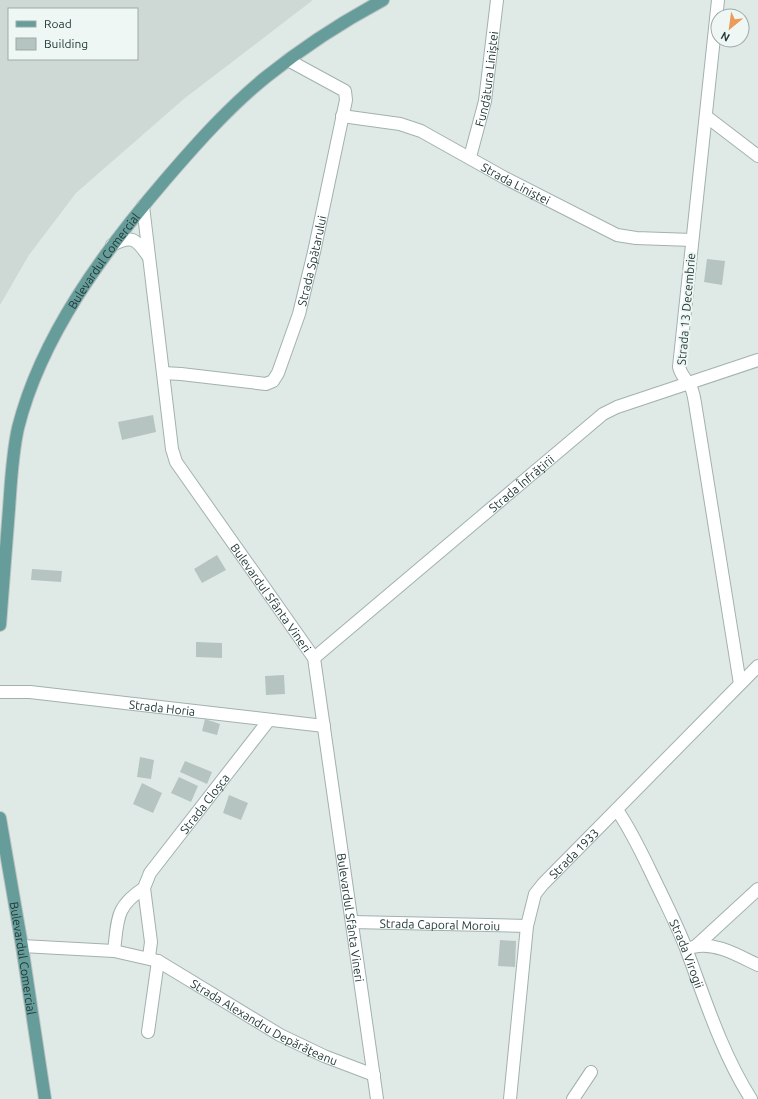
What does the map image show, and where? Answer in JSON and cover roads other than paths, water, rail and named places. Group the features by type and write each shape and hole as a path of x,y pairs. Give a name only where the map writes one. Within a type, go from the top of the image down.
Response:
{"main road":[{"name":"Bulevardul Comercial","path":"0,625 13,460 18,429 27,400 61,326 82,289 112,245 143,206 209,131 244,96 288,60 345,22 383,0"},
{"name":"Bulevardul Comercial","path":"0,818 22,946 44,1099"}],"street":[{"name":"Fundătura Liniștei","path":"470,157 485,102 497,0"},
{"name":"Strada 13 Decembrie","path":"718,0 707,117 692,240 679,367 681,374 689,384 695,403 740,684"},
{"name":"Strada Spătarului","path":"163,373 266,384 273,381 278,373 299,314 314,252 346,100 345,91 288,60"},
{"name":"Strada Liniștei","path":"342,116 400,124 414,129 470,157 525,189 617,235 636,238 692,240"},
{"path":"707,117 758,156"},
{"name":"Bulevardul Sfânta Vineri","path":"143,206 172,449 176,462 314,658 377,1099"},
{"path":"112,245 124,239 133,240 140,245 148,256"},
{"name":"Strada Înfrățirii","path":"314,658 603,414 617,407 758,360"},
{"name":"Strada 1933","path":"510,1099 528,926 535,894 543,884 758,666"},
{"name":"Strada Horia","path":"0,692 30,692 324,726"},
{"name":"Strada Cloșca","path":"114,951 120,910 131,897 144,888 150,873 269,720"},
{"name":"Strada Virogii","path":"616,810 635,839 691,948 718,1037 731,1065 751,1099"},
{"path":"144,888 154,959 148,1032"},
{"path":"691,948 758,889"},
{"name":"Strada Caporal Moroiu","path":"352,922 528,926"},
{"name":"Strada Alexandru Depărățeanu","path":"22,946 114,951 154,959 280,1035 330,1059 374,1074"},
{"path":"691,948 714,948 728,951 758,965"},
{"path":"572,1099 591,1072"}]}
